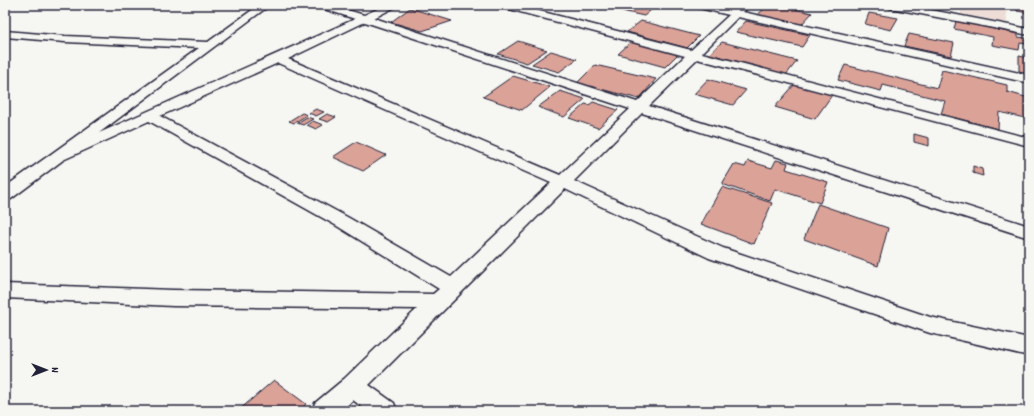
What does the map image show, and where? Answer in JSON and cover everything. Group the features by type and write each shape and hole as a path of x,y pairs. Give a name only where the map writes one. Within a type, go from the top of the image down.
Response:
{"street":[{"path":"5,195 265,5"},
{"path":"321,5 1029,232"},
{"path":"57,157 278,59 394,5"},
{"path":"504,5 1029,142"},
{"path":"698,5 741,9 1029,79"},
{"path":"890,5 1029,32"},
{"path":"324,411 454,288 741,9"},
{"path":"5,34 65,40 210,46"},
{"path":"278,59 563,182 716,253 930,325 1029,347"},
{"path":"149,116 343,222 454,288"},
{"path":"5,291 173,298 439,302"},
{"path":"352,386 385,411"}],"shaded area":[{"path":"961,5 976,5 1006,11 1007,23 961,14"}],"building":[{"path":"618,5 657,5 644,16 613,9"},
{"path":"769,5 777,5 812,13 801,25 757,15"},
{"path":"979,5 1001,5 1000,9"},
{"path":"1017,5 1029,5 1029,13 1017,11"},
{"path":"410,8 452,21 422,31 391,22"},
{"path":"869,13 898,18 891,30 865,24"},
{"path":"641,21 699,36 687,48 627,32"},
{"path":"746,21 810,35 802,47 736,32"},
{"path":"956,21 1018,34 1018,37 1026,38 1026,44 1020,43 1019,50 992,45 993,37 954,29"},
{"path":"909,34 954,43 951,56 904,46"},
{"path":"518,41 547,50 527,63 498,54"},
{"path":"631,42 678,54 665,67 618,54"},
{"path":"722,42 797,61 786,75 709,54"},
{"path":"551,51 577,59 559,72 532,64"},
{"path":"1019,56 1029,58 1029,73 1019,71"},
{"path":"595,65 656,79 639,99 577,83"},
{"path":"845,65 937,88 942,70 1007,85 1007,92 1029,98 1029,119 999,112 998,129 941,114 945,101 883,85 881,91 838,80"},
{"path":"513,76 550,87 522,110 483,97"},
{"path":"708,79 746,90 733,105 694,94"},
{"path":"795,84 832,95 815,119 775,107"},
{"path":"560,91 585,99 564,117 538,107"},
{"path":"593,102 618,110 598,128 569,118 585,104 589,105"},
{"path":"316,109 324,112 316,116 309,113"},
{"path":"302,113 307,115 294,123 289,121"},
{"path":"327,114 336,117 328,122 319,119"},
{"path":"307,117 313,119 303,125 297,123"},
{"path":"313,121 323,125 316,129 307,125"},
{"path":"914,134 929,138 929,146 914,142"},
{"path":"356,142 386,155 363,171 333,157"},
{"path":"776,160 788,163 786,169 828,182 820,203 775,189 770,201 722,184 734,164 745,167 748,161 772,168"},
{"path":"973,166 982,169 983,176 973,173"},
{"path":"722,187 772,203 754,244 701,224"},
{"path":"818,204 888,228 878,266 804,239"},
{"path":"274,380 306,404 299,411 238,411"}]}
